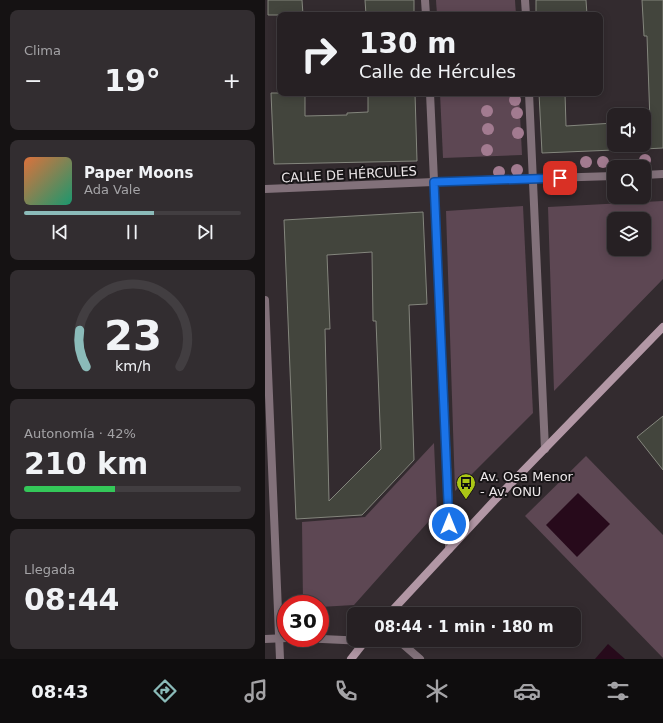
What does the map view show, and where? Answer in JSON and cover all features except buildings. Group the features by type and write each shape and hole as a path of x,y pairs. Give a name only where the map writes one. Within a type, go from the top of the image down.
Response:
{"street":[{"path":"425,0 426,12"},
{"path":"525,0 526,12"},
{"name":"CALLE DE HÉRCULES","path":"430,96 449,511 449,549"},
{"path":"529,96 545,449"},
{"path":"651,175 663,174"},
{"name":"CALLE DE HÉRCULES","path":"265,189 607,176"},
{"path":"265,300 281,595"},
{"path":"395,607 449,549 663,327"},
{"path":"265,639 277,638"},
{"path":"329,639 347,639"},
{"path":"280,659 282,647"},
{"path":"351,659 360,647"},
{"path":"406,647 420,659"}],"shaded area":[{"path":"436,0 515,0 516,12 437,12"},
{"path":"440,96 519,96 522,155 443,158"},
{"path":"663,201 663,279 554,391 548,207 607,204 651,204 651,202"},
{"path":"523,206 533,413 455,491 446,211"},
{"path":"434,443 437,512 354,605 329,606 329,595 303,595 302,522 365,517"},
{"path":"586,456 663,535 663,658 525,516"},
{"path":"578,493 610,524 577,557 546,525"},
{"path":"608,644 625,659 595,659"}],"place":[{"name":"Av. Osa Menor - Av. ONU","path":"466,500"}],"route":[{"path":"449,524 434,182 560,178"}]}
